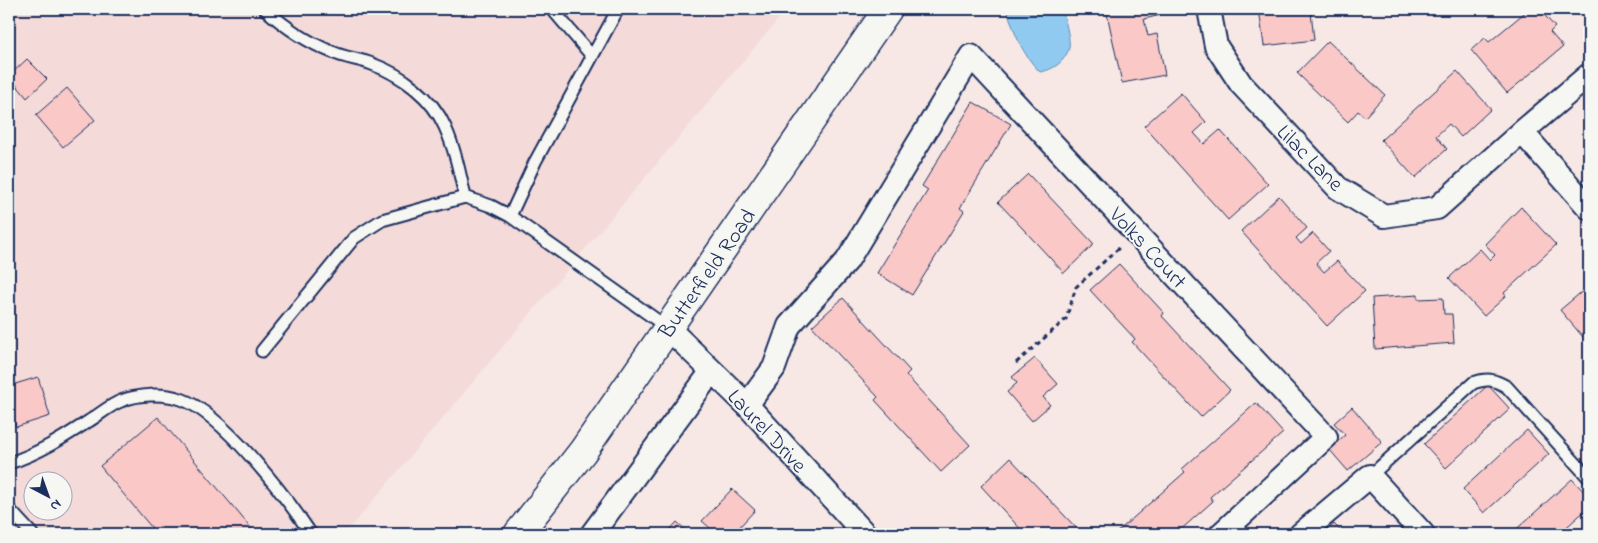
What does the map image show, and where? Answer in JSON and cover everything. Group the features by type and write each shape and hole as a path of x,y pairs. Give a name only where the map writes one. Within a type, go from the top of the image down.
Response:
{"main road":[{"name":"Butterfield Road","path":"518,534 583,451 888,9"}],"street":[{"name":"Lilac Lane","path":"1209,9 1216,46 1241,84 1338,188 1384,216 1436,208 1589,75"},
{"name":"Volks Court","path":"746,405 774,368 789,326 847,261 971,56 1326,437 1221,534"},
{"path":"1522,132 1589,208"},
{"name":"Laurel Drive","path":"668,328 746,405 865,534"},
{"path":"592,534 712,372"},
{"path":"1301,534 1370,476 1423,534"}],"lane":[{"path":"265,9 304,39 334,53 372,64 401,78 423,96 445,126 465,197"},
{"path":"552,9 592,56"},
{"path":"510,216 535,162 618,9"},
{"path":"262,351 354,238 382,220 465,197 491,206 510,216 668,328"},
{"path":"1370,476 1473,383 1487,378 1498,381 1507,387 1589,478"},
{"path":"9,463 28,457 63,438 121,401 152,395 181,400 217,422 290,503 311,534"},
{"path":"9,509 32,534"}],"path":[{"path":"1016,364 1066,319 1076,287 1119,248"}],"shaded area":[{"path":"9,9 787,9 345,534 9,534"}],"water":[{"path":"1007,9 1063,9 1069,44 1065,57 1054,67 1040,72 1028,58 1019,43"}],"building":[{"path":"1106,9 1160,9 1161,15 1144,19 1148,36 1157,34 1165,75 1122,83"},
{"path":"1259,9 1305,9 1306,12 1311,12 1314,40 1264,46"},
{"path":"1529,9 1539,9 1555,27 1550,32 1563,47 1507,93 1471,50 1485,38 1489,42"},
{"path":"1328,41 1385,95 1365,117 1358,111 1348,122 1297,73"},
{"path":"27,59 47,79 27,98 9,76"},
{"path":"1457,71 1491,109 1461,137 1449,124 1436,136 1447,149 1415,178 1381,140"},
{"path":"67,88 95,120 63,147 36,115"},
{"path":"1181,93 1206,122 1194,133 1204,144 1220,130 1268,184 1228,220 1144,126"},
{"path":"973,102 1011,124 960,208 964,211 912,295 877,273 928,190 922,186"},
{"path":"1028,174 1094,244 1064,273 998,202"},
{"path":"1279,196 1307,228 1296,238 1301,244 1313,233 1329,251 1316,263 1324,272 1337,261 1365,291 1327,326 1241,231"},
{"path":"1521,207 1556,245 1504,293 1506,296 1484,316 1449,278 1480,249 1490,260 1495,255 1485,244"},
{"path":"1119,264 1164,313 1162,316 1230,390 1201,417 1132,342 1135,339 1090,290"},
{"path":"1585,289 1589,295 1588,343 1560,310"},
{"path":"1418,295 1418,299 1443,298 1444,314 1452,314 1454,343 1375,349 1372,298"},
{"path":"843,298 910,371 906,375 970,445 941,472 875,400 878,397 812,326"},
{"path":"1035,358 1058,384 1043,397 1050,405 1032,421 1007,392 1017,383 1012,377"},
{"path":"38,377 50,416 16,427 9,405 9,386"},
{"path":"1488,385 1510,409 1446,468 1424,444"},
{"path":"1256,403 1283,433 1210,497 1213,501 1176,534 1115,534 1185,472 1182,469"},
{"path":"1352,407 1382,442 1348,471 1329,449 1345,435 1334,423"},
{"path":"158,417 256,534 157,534 100,466"},
{"path":"1527,430 1549,454 1484,513 1463,489"},
{"path":"1010,458 1082,534 1025,534 981,486"},
{"path":"1572,479 1589,497 1589,507 1559,534 1511,534"},
{"path":"732,489 755,510 733,534 717,534 702,521"},
{"path":"677,522 690,534 666,534"},
{"path":"1334,524 1344,534 1323,534"}]}
